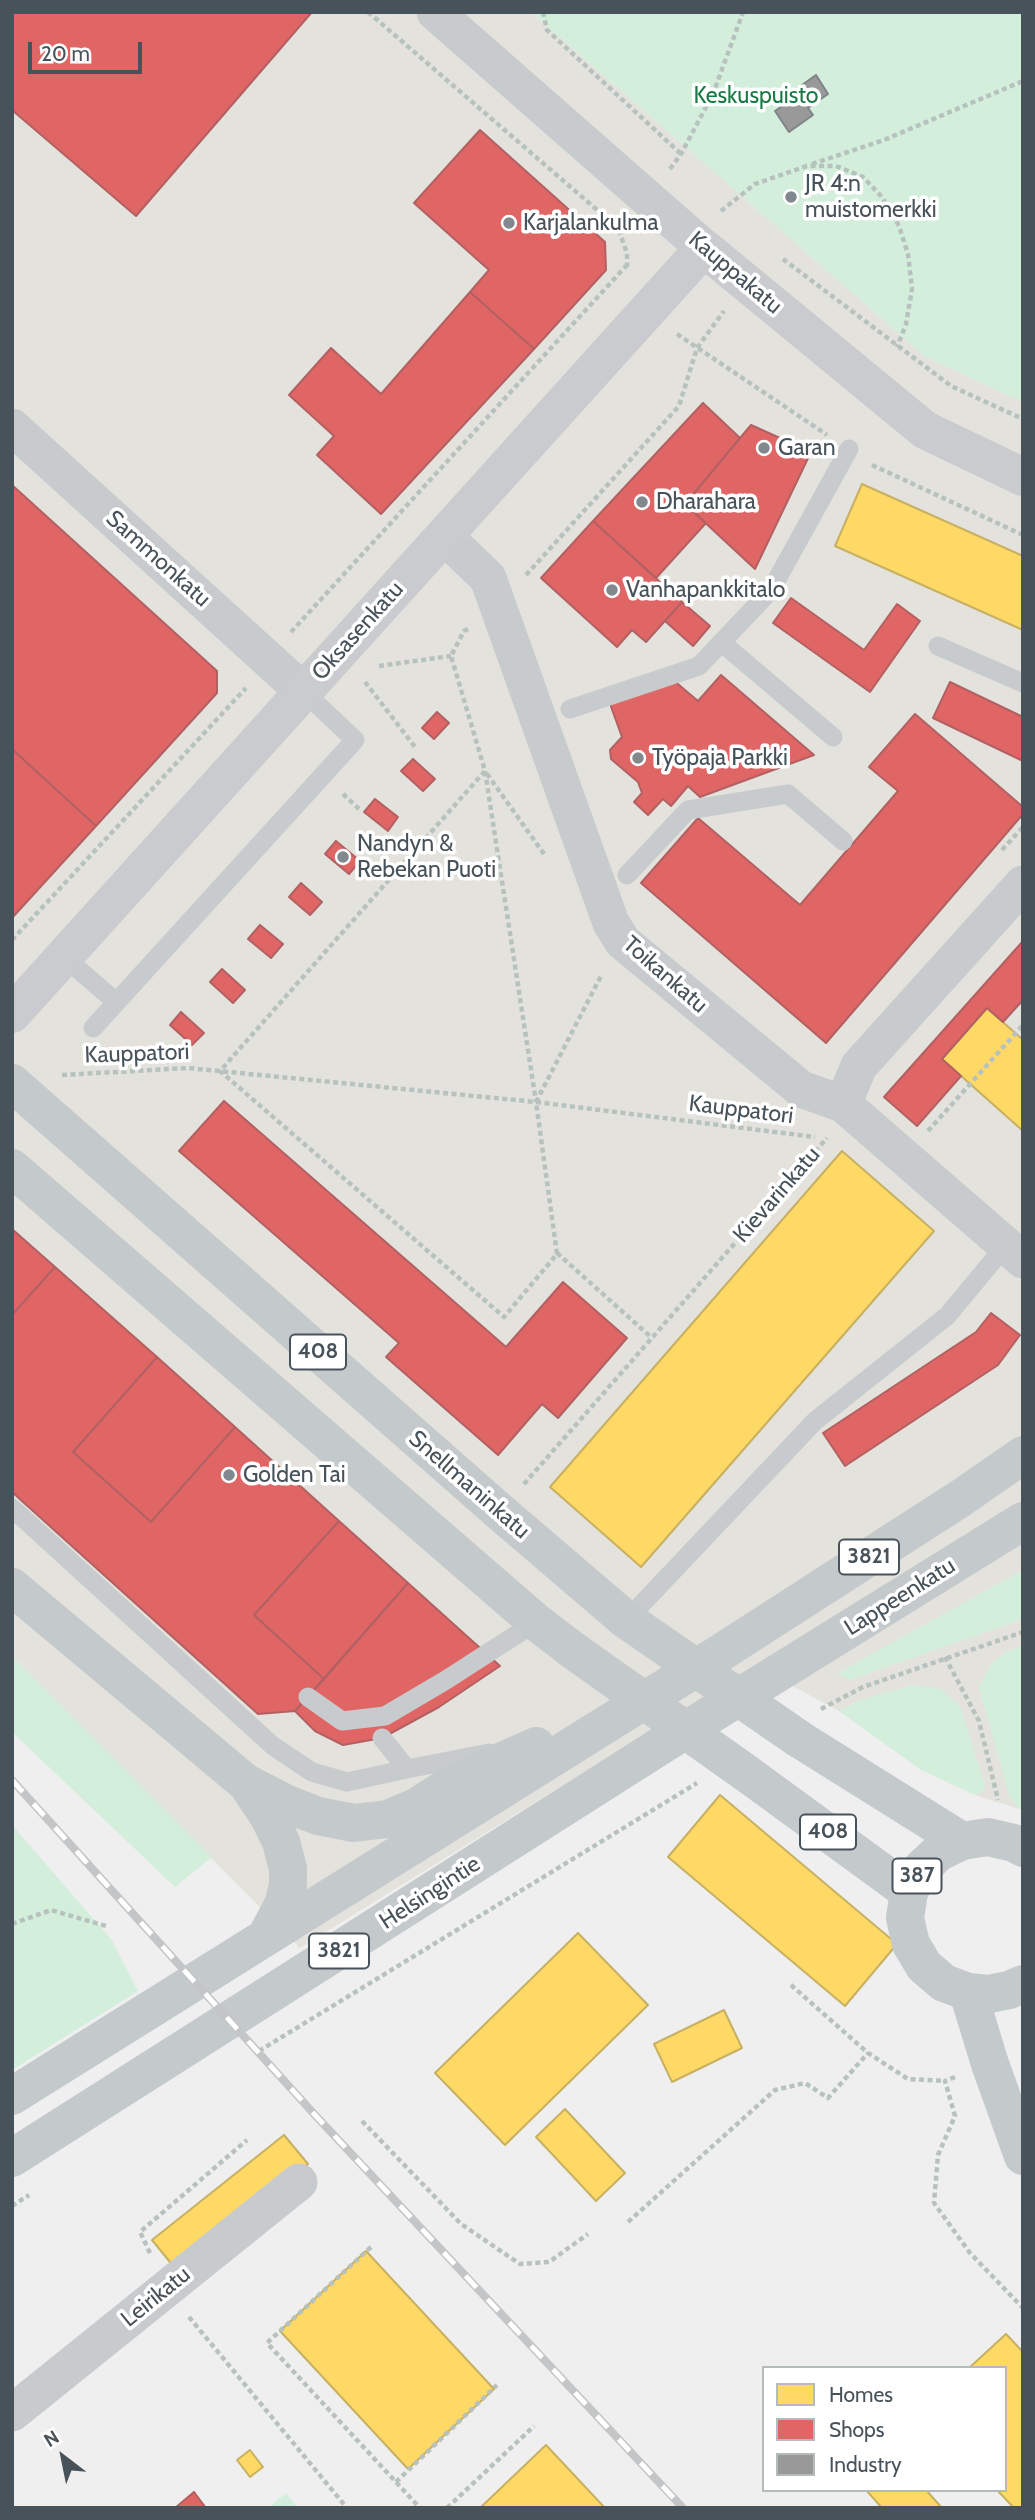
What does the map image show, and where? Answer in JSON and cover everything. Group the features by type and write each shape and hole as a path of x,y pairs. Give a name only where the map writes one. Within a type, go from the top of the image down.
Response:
{"main road":[{"name":"Snellmaninkatu","path":"12,1083 625,1619 804,1727 962,1841"},
{"name":"408","path":"12,1168 536,1622 909,1892"},
{"name":"3821","path":"12,2096 621,1716 961,1498 1023,1455"},
{"name":"Lappeenkatu","path":"776,1674 1023,1521"},
{"path":"12,1587 246,1783 318,1816 354,1823 388,1819 416,1807 457,1781 539,1745 621,1716"},
{"name":"Helsingintie","path":"12,2158 776,1674"},
{"path":"246,1783 277,1834 288,1868 289,1886 268,1935"},
{"name":"387","path":"1023,1848 988,1837 962,1841 939,1852 921,1869 909,1892 905,1918 911,1944 924,1966 944,1983 968,1992 989,1994 1023,1984"},
{"path":"968,1992 1023,2156"}],"street":[{"name":"Kauppakatu","path":"435,12 704,248 925,430 1023,477"},
{"name":"Oksasenkatu","path":"12,1014 704,248"},
{"name":"Sammonkatu","path":"12,427 303,691"},
{"name":"Toikankatu","path":"443,536 488,579 611,923 623,942 801,1089 843,1104 1014,1253"},
{"path":"843,1104 859,1066 1023,884"},
{"name":"Leirikatu","path":"12,2413 299,2182"}],"lane":[{"path":"570,709 699,666 771,590 849,449"},
{"path":"722,642 833,737"},
{"path":"938,646 1023,683"},
{"path":"93,1028 355,740 303,691"},
{"path":"627,875 688,810 788,794 843,841"},
{"path":"64,957 116,1002"},
{"path":"625,1619 816,1422 947,1316 1014,1253"},
{"path":"12,1508 273,1746 312,1772 347,1782 451,1759 539,1745"},
{"path":"308,1697 342,1721 385,1716 536,1622"},
{"path":"382,1738 407,1769"}],"path":[{"path":"368,12 618,228"},
{"path":"542,12 547,30 681,154"},
{"path":"669,170 681,154 713,94 743,12"},
{"path":"721,211 755,184 884,140 1023,81"},
{"path":"807,166 836,166 863,177 882,197 899,226 908,254 912,289 906,324 897,347"},
{"path":"711,203 731,219"},
{"path":"781,257 951,386 1023,419"},
{"path":"288,635 626,267"},
{"path":"500,614 464,631 451,656 485,771 557,1254 652,1338"},
{"path":"369,672 377,667 451,656"},
{"path":"12,940 249,684"},
{"path":"485,771 549,861"},
{"name":"Kauppatori","path":"220,1071 485,771"},
{"path":"536,1102 613,951 623,942"},
{"path":"927,1132 1023,1025"},
{"name":"Kauppatori","path":"54,1075 188,1068 536,1102 827,1138"},
{"name":"Kauppatori","path":"220,1071 504,1317 557,1254"},
{"name":"Kievarinkatu","path":"523,1485 827,1138 843,1104"},
{"name":"Kauppatori","path":"817,1130 827,1138"},
{"path":"804,1727 863,1687 1023,1632"},
{"path":"945,1657 979,1721 1000,1808"},
{"path":"255,2053 702,1780"},
{"path":"12,1924 51,1910 106,1926"},
{"path":"791,1985 868,2053 908,2079 945,2081 990,2064"},
{"path":"628,2221 775,2090 805,2083 828,2098 868,2053"},
{"path":"945,2081 955,2116 938,2155 934,2203 970,2253 1023,2308"},
{"path":"362,2121 461,2224 520,2264 549,2262 588,2234"},
{"path":"247,2140 140,2232 166,2289 347,2508"},
{"path":"12,2206 35,2191"},
{"path":"371,2247 267,2343 420,2508"},
{"path":"396,2482 497,2385"},
{"path":"447,2508 534,2426"}],"shaded area":[{"path":"12,12 531,12 926,357 1023,402 1023,1570 839,1673 849,1680 1023,1619 1023,1645 1008,1651 1010,1798 1019,1809 975,1795 986,1789 862,1699 839,1711 755,1666 300,1948 12,1656"}],"green space":[{"name":"Keskuspuisto","path":"531,12 1023,12 1023,402 926,357"},
{"path":"1023,1570 1023,1619 849,1680 838,1673"},
{"path":"1023,1645 1023,1809 1019,1809 1010,1798 979,1688 992,1662"},
{"path":"12,1656 212,1857 175,1887 12,1732"},
{"path":"913,1685 941,1689 960,1706 986,1789 975,1795 921,1770 839,1711 862,1699"},
{"path":"12,1825 111,1939 138,1991 12,2070"},
{"path":"286,2493 298,2508 268,2508"}],"building: Homes":[{"path":"862,484 1023,556 1023,630 835,546"},
{"path":"987,1008 1023,1040 1023,1131 942,1059"},
{"path":"842,1151 934,1231 641,1567 550,1487"},
{"path":"720,1795 897,1944 845,2006 668,1857"},
{"path":"578,1933 648,2005 505,2145 435,2073"},
{"path":"724,2010 742,2048 672,2082 654,2044"},
{"path":"565,2109 625,2173 596,2201 536,2137"},
{"path":"284,2135 308,2164 174,2267 152,2240"},
{"path":"366,2251 494,2389 408,2469 280,2331"},
{"path":"1006,2334 1023,2352 1023,2508 1014,2508 999,2492 1007,2492 1007,2366 971,2366"},
{"path":"546,2445 605,2508 480,2508"},
{"path":"250,2450 263,2467 250,2477 237,2460"},
{"path":"868,2492 928,2492 942,2508 882,2508"}],"building: Shops":[{"path":"12,12 312,12 136,216 12,110"},
{"name":"Karjalankulma","path":"480,130 605,242 606,270 534,349 470,292 489,270 414,203"},
{"path":"470,292 534,349 381,514 317,455 334,436 289,395 331,348 381,394"},
{"path":"703,403 740,438 685,504 706,523 656,578 593,521"},
{"path":"751,425 811,452 755,569 685,504"},
{"path":"12,485 217,671 217,693 96,826 12,749"},
{"name":"Vanhapankkitalo","path":"593,521 682,602 646,642 632,630 617,647 541,578"},
{"path":"791,598 864,650 897,604 920,621 870,692 773,623"},
{"path":"682,602 710,626 693,646 665,621"},
{"path":"721,675 814,755 700,797 688,786 671,806 663,799 648,815 634,802 642,793 638,782 611,759 610,750 622,737 609,701 672,679 698,701"},
{"path":"950,682 1023,717 1023,761 933,718"},
{"path":"437,712 449,723 434,739 422,728"},
{"path":"915,714 1023,807 1023,814 826,1043 641,883 698,818 800,905 898,791 869,767"},
{"path":"12,749 96,826 12,918"},
{"path":"413,759 435,779 423,791 401,771"},
{"path":"375,799 398,817 388,831 364,812"},
{"name":"Nandyn & Rebekan Puoti","path":"336,841 360,861 349,874 325,854"},
{"path":"301,883 322,902 310,915 289,897"},
{"path":"260,925 283,944 271,958 248,939"},
{"path":"1023,941 1023,1000 1003,1022 987,1008 942,1059 961,1076 917,1126 884,1097"},
{"path":"222,969 245,990 233,1003 210,982"},
{"path":"181,1012 204,1033 192,1045 170,1025"},
{"path":"224,1101 506,1347 563,1282 627,1338 558,1418 542,1404 498,1455 386,1357 399,1343 179,1151"},
{"path":"12,1229 55,1267 12,1315"},
{"path":"55,1267 157,1357 73,1452 151,1522 235,1427 339,1521 254,1615 324,1679 295,1711 258,1714 12,1492 12,1315"},
{"path":"991,1313 1020,1335 998,1365 845,1466 823,1433 976,1332"},
{"path":"157,1357 235,1427 151,1522 73,1452"},
{"path":"339,1521 408,1583 324,1679 254,1615"},
{"path":"408,1583 500,1666 439,1707 382,1738 343,1745 315,1731 295,1711"},
{"path":"194,2492 206,2508 175,2508"}],"building: Industry":[{"path":"816,75 828,94 808,108 813,115 789,132 775,111 798,95 795,90"}],"railway":[{"path":"12,1780 315,2115 683,2508"}],"place":[{"name":"JR 4:n muistomerkki","path":"791,197"},
{"name":"Karjalankulma","path":"509,223"},
{"name":"Garan","path":"764,448"},
{"name":"Dharahara","path":"642,502"},
{"name":"Vanhapankkitalo","path":"612,590"},
{"name":"Työpaja Parkki","path":"638,758"},
{"name":"Nandyn & Rebekan Puoti","path":"343,857"},
{"name":"Golden Tai","path":"229,1475"}]}
